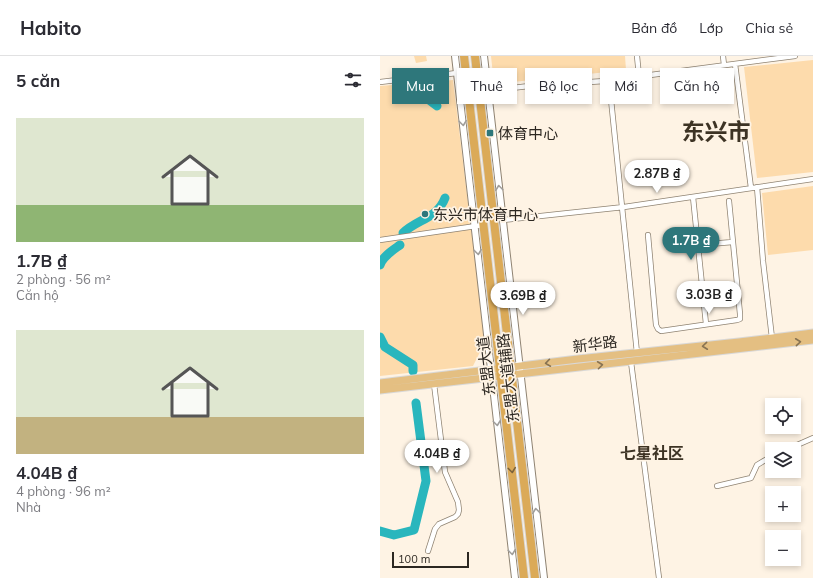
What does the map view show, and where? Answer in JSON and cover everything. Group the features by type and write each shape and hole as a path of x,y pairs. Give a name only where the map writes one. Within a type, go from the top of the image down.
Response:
{"highway":[{"name":"东盟大道","path":"464,56 524,578"},
{"name":"东盟大道","path":"475,56 535,578"}],"main road":[{"name":"新华路","path":"380,384 492,374 637,353 813,333"},
{"name":"新华路","path":"520,370 631,362 813,340"},
{"name":"新华路","path":"380,390 434,384 492,374"}],"street":[{"name":"东盟大道辅路","path":"455,56 457,73"},
{"name":"东盟大道辅路","path":"484,56 485,68"},
{"path":"637,56 638,68"},
{"path":"723,56 724,65"},
{"path":"652,74 795,56"},
{"path":"735,64 751,188"},
{"path":"380,82 457,73"},
{"path":"517,87 600,81"},
{"name":"东盟大道辅路","path":"461,104 515,578"},
{"name":"东盟大道辅路","path":"490,104 544,578"},
{"path":"611,104 637,353"},
{"path":"503,220 622,208 813,179"},
{"path":"757,187 763,261 772,338"},
{"path":"693,197 706,324"},
{"path":"648,235 656,325 658,329 661,330 737,320 740,318 729,201"},
{"path":"380,240 483,225"},
{"path":"697,245 733,242"},
{"path":"631,362 659,578"},
{"path":"428,551 435,530 439,524 455,517 460,510 445,472 434,384"},
{"path":"801,443 813,438"},
{"path":"717,486 751,478 757,465 765,460"}],"shaded area":[{"path":"414,56 426,56 427,61 416,63"},
{"path":"491,56 625,56 626,68 600,68 600,73 592,74 592,68 525,68 525,81 517,82 517,68 492,68"},
{"path":"813,60 813,172 757,178 744,67"},
{"name":"东兴市体育中心","path":"449,80 453,80 485,342 473,366 380,376 380,86 392,85 392,104 449,104"},
{"path":"813,186 813,250 768,255 762,193"}],"waterway":[{"path":"403,233 408,228 432,215 445,198"},
{"path":"380,265 386,256 400,245"},
{"path":"380,337 385,347 413,365 413,371"},
{"path":"380,531 394,535 414,530 426,481 416,403"}],"place":[{"name":"体育中心","path":"490,133"},
{"name":"东兴市体育中心","path":"425,214"}],"district":[{"name":"东兴市","path":"716,131"},
{"name":"七星社区","path":"652,453"}]}
